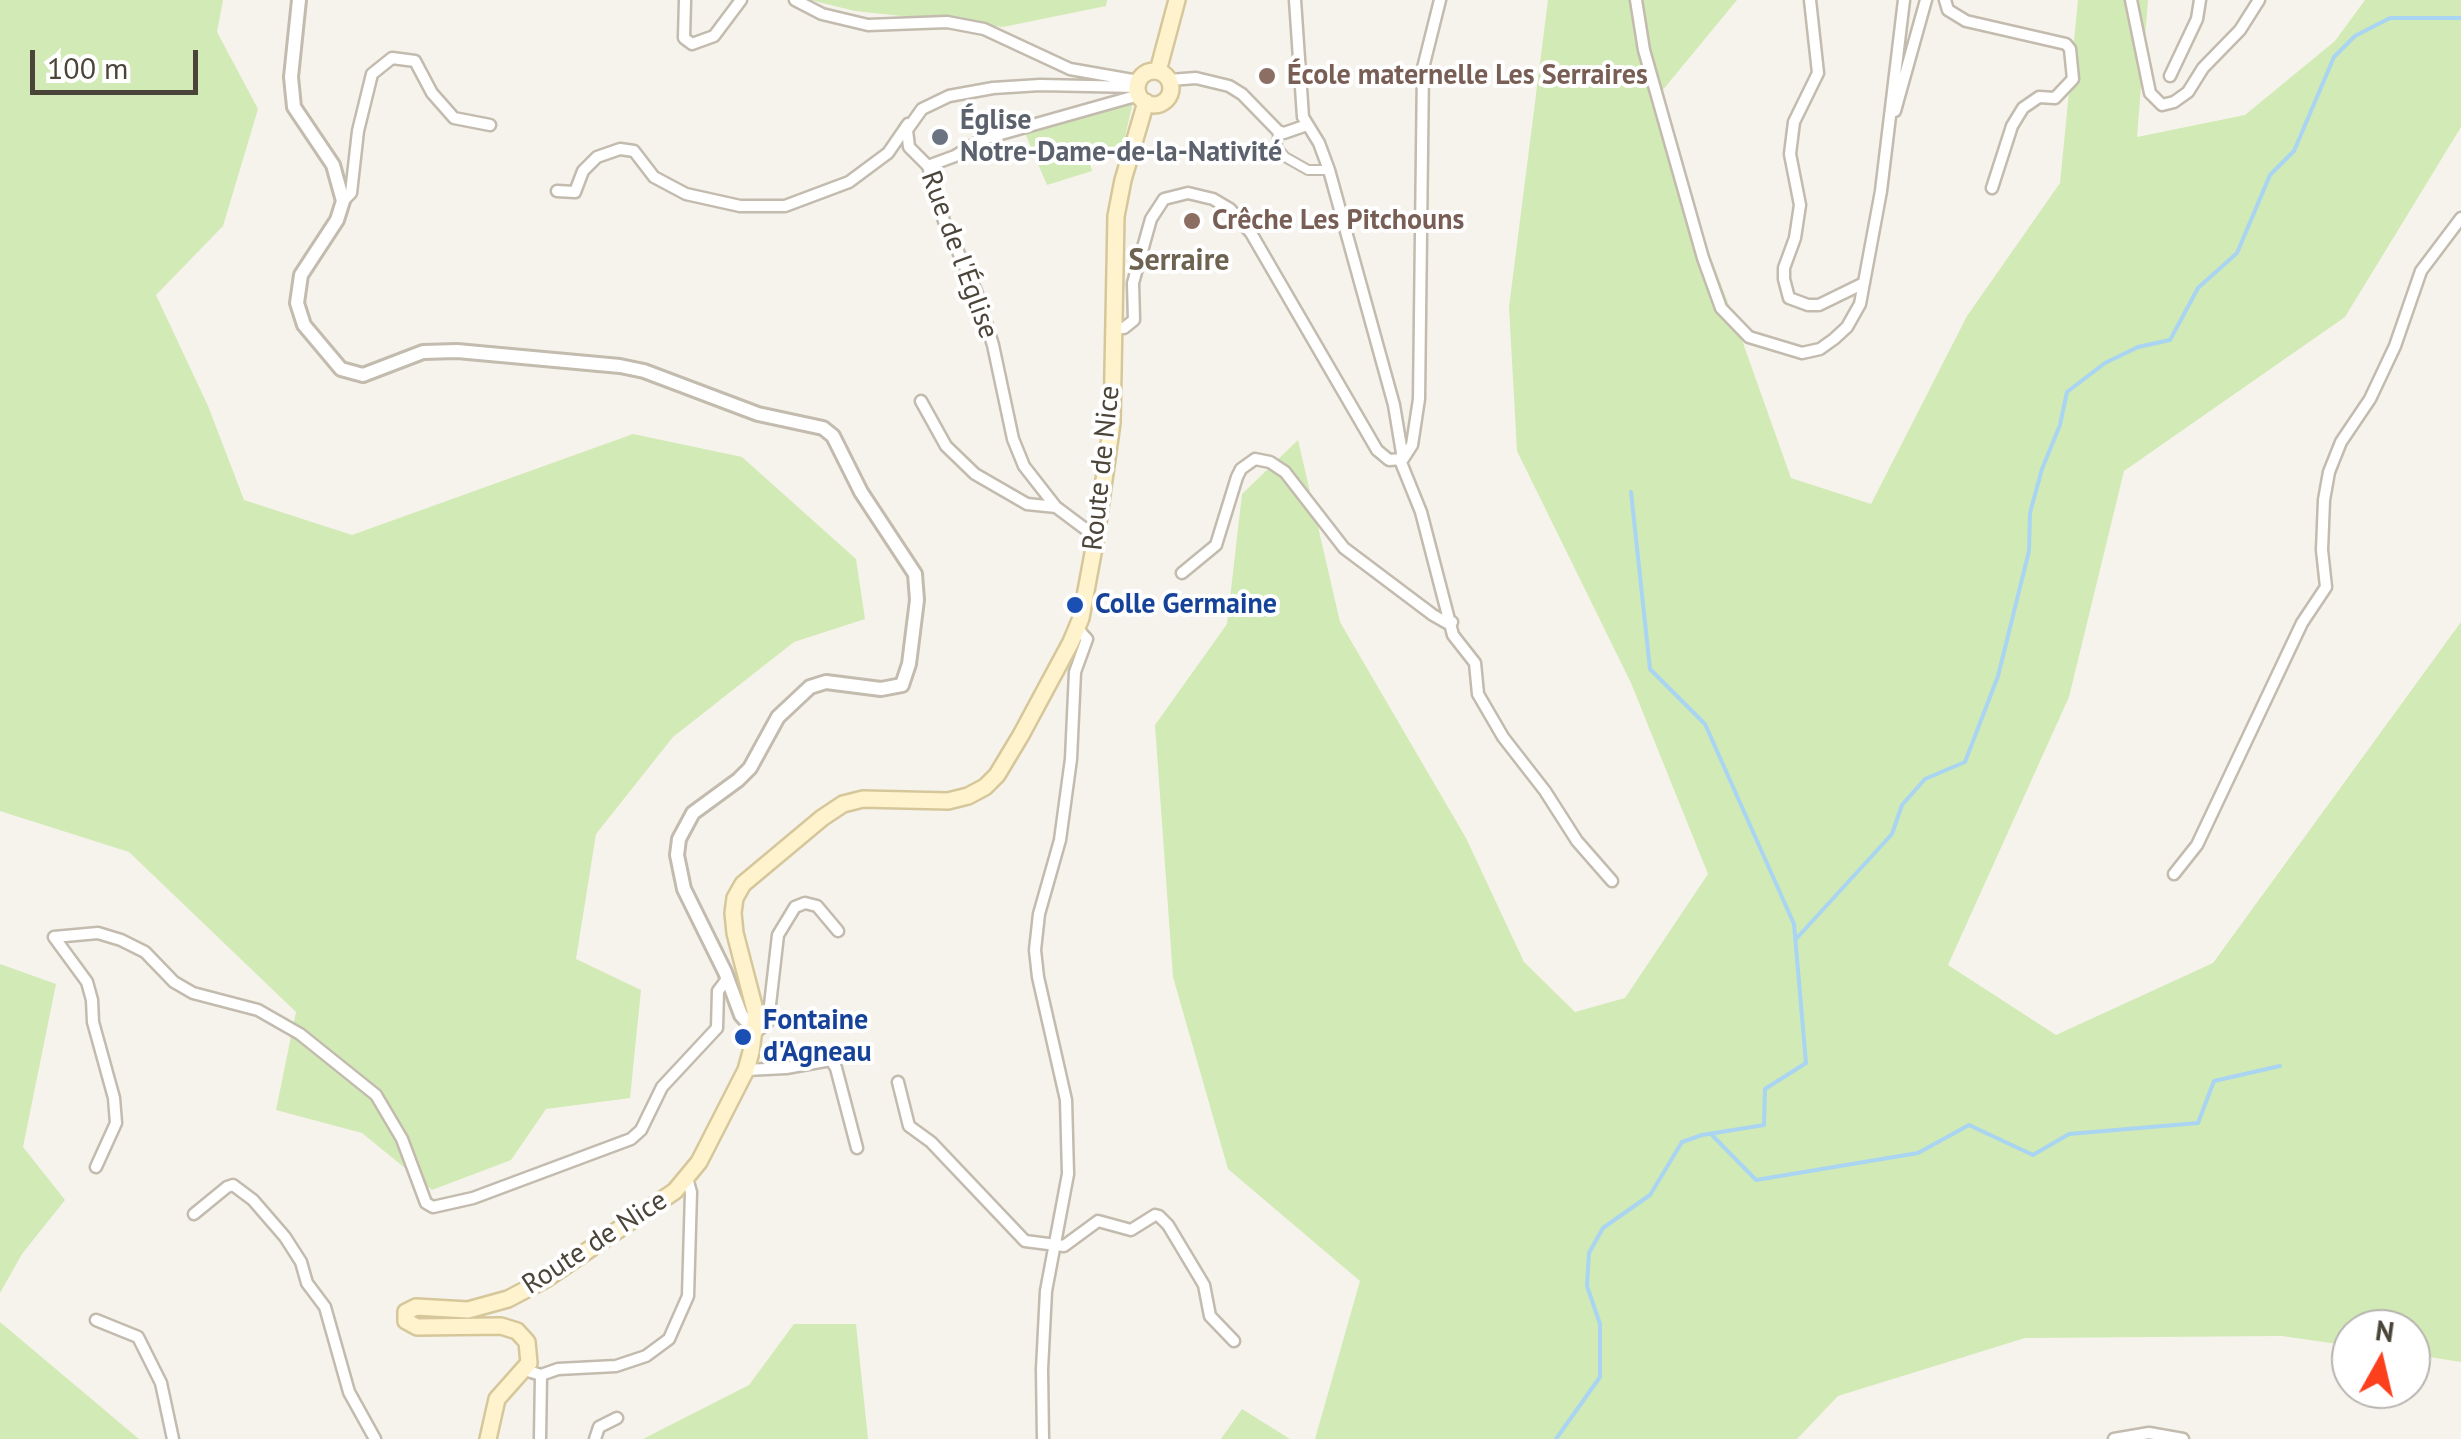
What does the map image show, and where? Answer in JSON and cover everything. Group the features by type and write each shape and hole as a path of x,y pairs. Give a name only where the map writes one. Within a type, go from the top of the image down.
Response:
{"main road":[{"path":"1164,75 1144,74 1140,91 1159,104 1171,91 1164,75 1177,0"},
{"name":"Route de Nice","path":"533,1373 531,1353 518,1331 502,1326 417,1328 409,1325 404,1316 409,1308 468,1310 525,1291 659,1204 687,1178 746,1070 755,1029 754,1001 734,924 735,898 743,884 843,804 863,799 948,801 985,787 997,775 1021,735 1077,628 1096,538 1112,423 1119,198 1140,91"},
{"path":"488,1439 497,1399 533,1373"}],"street":[{"path":"299,0 291,77 294,108 333,165 342,201 337,220 301,275 297,303 304,325 342,369 363,375 410,356 437,352 480,352 608,365 644,371 758,414 823,428 833,436 861,492 914,574 917,600 909,664 902,685 882,689 826,682 810,687 778,717 750,768 707,801 684,825 676,855 678,872 741,1016 755,1029 768,1022 778,935 795,907 805,903 817,906 838,931"},
{"path":"684,0 684,38 692,44 714,36 741,0"},
{"path":"795,0 822,14 868,25 947,22 984,29 1070,69 1140,91"},
{"path":"1296,0 1299,90 1307,125 1329,170 1385,370 1402,459 1422,512 1454,635 1475,663 1478,694 1503,738 1524,762 1577,842 1612,881"},
{"path":"1402,459 1412,445 1419,399 1423,68 1440,0"},
{"path":"1636,0 1644,50 1703,258 1722,308 1730,321 1749,337 1810,353 1847,327 1860,304 1881,191 1904,0"},
{"path":"1810,0 1818,73 1794,122 1790,154 1800,205 1796,238 1784,268 1784,279 1789,298 1808,306 1819,305 1864,282"},
{"path":"1889,119 1894,115 1926,0"},
{"path":"1945,0 1948,10 1966,21 2066,44 2070,49 2073,79 2055,98 2039,97 2023,108 2012,126 1992,188"},
{"path":"2132,0 2150,93 2162,105 2188,92 2260,0"},
{"path":"2170,76 2197,19 2200,0"},
{"path":"342,201 351,193 358,130 372,74 392,58 415,61 432,93 454,118 490,125"},
{"path":"1164,75 1230,86 1278,131 1284,133 1307,125"},
{"path":"557,191 576,192 584,171 598,157 620,149 634,151 654,177 686,194 740,206 786,206 843,186 888,152 902,129 934,102 993,88 1040,85 1140,91"},
{"path":"928,166 955,156 983,138 1140,91"},
{"name":"Rue de l'Église","path":"912,120 907,130 908,146 928,166 944,222 968,269 989,329 1016,448 1024,466 1056,508 1096,538"},
{"path":"1278,131 1277,147 1285,157 1308,170 1329,170"},
{"path":"1114,328 1124,328 1134,320 1133,283 1151,220 1164,198 1188,193 1213,199 1230,209 1251,233 1377,450 1388,460 1402,459"},
{"path":"2174,874 2197,845 2302,623 2326,587 2322,550 2324,500 2335,457 2396,346 2421,271 2461,218"},
{"path":"920,402 946,446 975,474 1026,504 1056,508"},
{"path":"1182,573 1216,545 1237,477 1255,459 1270,462 1285,472 1344,548 1447,623 1452,622"},
{"path":"1043,1439 1042,1352 1052,1244 1068,1174 1066,1100 1035,950 1039,914 1062,824 1071,759 1075,672 1086,638 1077,628"},
{"path":"96,1167 116,1123 114,1098 93,1022 87,982 54,937 98,933 122,940 145,952 174,982 192,993 258,1010 300,1034 376,1095 402,1139 426,1203 434,1207 474,1198 631,1139 641,1130 662,1087 717,1028 718,991 727,978"},
{"path":"746,1070 831,1060 856,1148"},
{"path":"898,1082 909,1126 931,1142 1026,1241 1064,1246 1098,1221 1132,1230 1154,1215 1159,1216 1204,1285 1210,1316 1234,1341"},
{"path":"540,1439 533,1373 632,1363 669,1339 688,1296 692,1192 687,1178"},
{"path":"194,1214 227,1186 234,1185 253,1200 284,1238 301,1262 307,1283 325,1307 349,1392 374,1439"},
{"path":"96,1320 138,1337 161,1384 172,1439"},
{"path":"594,1439 598,1427 617,1418"},
{"path":"2114,1439 2149,1433 2183,1439"}],"green space":[{"path":"0,0 223,0 217,32 258,109 223,226 156,295 208,406 244,500 352,535 633,434 742,457 856,559 865,619 794,642 673,737 596,834 576,959 641,990 630,1098 546,1109 511,1160 432,1190 362,1133 276,1110 296,1012 129,852 0,811"},
{"path":"810,0 1107,0 1106,6 1003,27 855,11"},
{"path":"1548,0 1737,0 1652,103 1791,478 1871,504 1967,316 2060,183 2078,0 2148,0 2137,137 2245,115 2335,41 2365,0 2461,0 2461,127 2345,317 2124,471 2069,697 1948,965 2056,1035 2213,963 2461,622 2461,1362 2431,1357 2431,1309 2331,1309 2331,1343 2282,1336 2025,1338 1838,1396 1797,1439 1315,1439 1360,1281 1228,1169 1173,977 1155,725 1227,624 1242,494 1298,440 1340,622 1466,838 1524,962 1575,1012 1625,998 1708,874 1631,683 1517,451 1509,307"},
{"path":"1133,102 1121,154 1090,163 1092,171 1047,185 1025,133"},
{"path":"0,964 56,984 23,1147 65,1200 22,1254 0,1293"},
{"path":"0,1322 139,1439 0,1439"},
{"path":"794,1324 856,1324 868,1439 643,1439 749,1385"},
{"path":"1242,1409 1290,1439 1221,1439"}],"waterway":[{"path":"1796,939 1892,834 1902,805 1925,779 1965,762 1998,676 2029,551 2030,513 2067,392 2105,363 2138,347 2170,340 2198,288 2237,253 2270,175 2294,151 2334,57 2355,36 2390,18 2461,18"},
{"path":"1556,1439 1600,1377 1600,1324 1587,1286 1589,1253 1603,1228 1650,1195 1682,1142 1764,1125 1765,1089 1806,1063 1794,924 1705,724 1650,669 1631,492"},
{"path":"1711,1134 1756,1180 1918,1153 1969,1125 2033,1155 2069,1134 2198,1123 2214,1081 2280,1066"}],"place":[{"name":"École maternelle Les Serraires","path":"1267,76"},
{"name":"Église Notre-Dame-de-la-Nativité","path":"940,137"},
{"name":"Crêche Les Pitchouns","path":"1192,221"},
{"name":"Colle Germaine","path":"1075,605"},
{"name":"Fontaine d'Agneau","path":"743,1037"}],"district":[{"name":"Serraire","path":"1179,261"}]}
